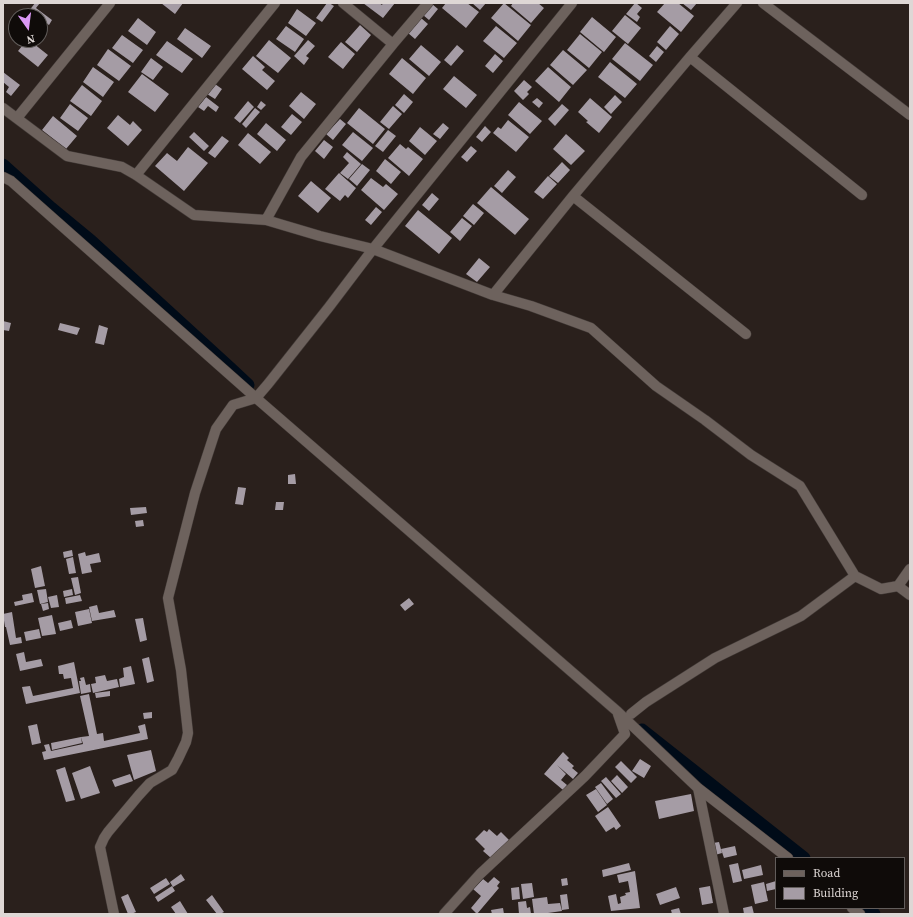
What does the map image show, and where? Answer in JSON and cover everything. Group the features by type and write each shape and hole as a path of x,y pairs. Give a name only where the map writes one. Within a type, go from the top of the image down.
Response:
{"street":[{"path":"17,118 110,3"},
{"path":"136,175 275,3"},
{"path":"343,3 393,44"},
{"path":"266,220 300,157 428,3"},
{"path":"114,914 100,846 108,832 139,794 150,783 172,770 186,742 188,732 181,670 168,598 195,493 216,429 233,406 256,398 268,384 373,249 572,3"},
{"path":"493,295 573,196 736,3"},
{"path":"763,3 910,115"},
{"path":"690,57 862,195"},
{"path":"3,108 67,156 122,167 194,215 266,220 320,236 373,249 493,295 531,306 591,328 656,386 752,455 800,486 855,576 881,589 898,586 910,569"},
{"path":"3,176 618,712 698,788 787,857"},
{"path":"573,196 746,334"},
{"path":"631,714 646,702 715,658 801,616 855,576"},
{"path":"898,586 910,595"},
{"path":"444,914 480,874 585,776 624,734 618,712"},
{"path":"698,788 724,914"}],"building":[{"path":"35,3 40,3 36,8 31,8"},
{"path":"161,3 183,3 175,14"},
{"path":"327,3 334,6 322,22 316,18"},
{"path":"363,3 379,3 382,5 383,3 395,3 383,18"},
{"path":"446,3 467,3 479,12 466,28 442,8"},
{"path":"472,3 486,3 480,10"},
{"path":"504,3 531,25 518,41 491,18"},
{"path":"513,3 538,3 544,8 531,23 511,6"},
{"path":"635,3 642,8 637,14 640,17 637,22 626,14"},
{"path":"665,3 678,3 694,16 681,32 657,12"},
{"path":"682,3 697,3 691,10"},
{"path":"432,4 438,9 429,20 423,15"},
{"path":"297,9 316,23 306,36 288,23"},
{"path":"625,15 641,28 628,44 612,31"},
{"path":"48,17 52,20 48,24"},
{"path":"592,17 616,37 604,52 580,32"},
{"path":"138,18 156,32 147,45 128,31"},
{"path":"421,18 428,24 415,39 408,33"},
{"path":"360,25 371,35 357,52 345,42"},
{"path":"286,26 304,39 295,52 276,39"},
{"path":"496,26 517,43 504,58 483,41"},
{"path":"670,26 679,34 666,50 657,42"},
{"path":"185,28 211,46 202,58 177,39"},
{"path":"580,34 602,52 589,68 567,50"},
{"path":"122,35 143,50 133,63 112,48"},
{"path":"269,40 291,58 278,73 256,56"},
{"path":"308,40 315,46 306,56 309,58 304,65 294,56"},
{"path":"167,41 193,59 182,73 156,55"},
{"path":"341,42 355,54 343,69 328,57"},
{"path":"625,43 653,65 640,81 612,59"},
{"path":"421,45 441,62 429,76 409,59"},
{"path":"457,45 464,51 451,66 444,60"},
{"path":"657,46 664,52 656,62 649,56"},
{"path":"20,48 39,48 48,55 38,67 18,51"},
{"path":"108,49 131,66 119,81 97,65"},
{"path":"563,50 587,70 573,85 550,65"},
{"path":"495,54 503,61 493,73 485,66"},
{"path":"253,56 265,67 262,70 275,81 267,90 242,69"},
{"path":"151,58 163,67 153,80 141,72"},
{"path":"402,58 426,78 413,94 389,74"},
{"path":"610,62 637,84 625,98 598,77"},
{"path":"93,67 114,82 103,97 83,82"},
{"path":"548,67 571,87 559,102 535,81"},
{"path":"3,72 20,85 11,96 6,92 9,87 3,82"},
{"path":"142,74 169,94 155,112 128,92"},
{"path":"454,76 477,95 466,108 443,89"},
{"path":"524,80 532,87 527,92 529,94 523,100 514,91"},
{"path":"215,84 222,89 215,99 207,94"},
{"path":"82,85 102,101 91,116 70,101"},
{"path":"301,92 316,104 304,119 289,106"},
{"path":"404,94 413,102 404,113 395,105"},
{"path":"615,95 622,102 611,114 604,107"},
{"path":"206,97 219,107 216,112 208,106 204,111 198,107"},
{"path":"537,98 543,103 539,108 532,102"},
{"path":"590,98 612,117 599,133 586,122 588,121 578,112"},
{"path":"248,101 254,107 240,123 234,118"},
{"path":"261,101 266,105 261,110 257,107"},
{"path":"519,102 542,121 530,134 508,115"},
{"path":"70,104 88,118 78,131 60,118"},
{"path":"562,104 569,110 555,126 548,119"},
{"path":"393,106 402,114 389,129 380,122"},
{"path":"255,108 260,112 246,128 242,124"},
{"path":"359,108 385,129 373,144 347,123"},
{"path":"292,114 302,122 291,135 281,127"},
{"path":"118,115 130,125 133,121 142,130 128,146 107,128"},
{"path":"53,116 77,136 66,149 42,130"},
{"path":"340,119 346,124 333,140 326,134"},
{"path":"508,120 529,137 516,152 493,133 498,127 501,129"},
{"path":"266,123 286,140 277,151 257,134"},
{"path":"443,123 449,128 440,139 433,134"},
{"path":"485,126 491,132 482,142 476,137"},
{"path":"420,127 437,141 425,155 409,141"},
{"path":"388,130 396,136 383,152 375,146"},
{"path":"194,132 209,146 204,151 189,137"},
{"path":"353,132 373,148 362,161 342,145"},
{"path":"248,133 271,152 260,164 238,145"},
{"path":"566,134 585,151 571,165 553,149"},
{"path":"222,136 229,141 215,158 208,153"},
{"path":"324,140 333,147 324,159 315,151"},
{"path":"400,144 406,149 408,147 423,159 409,176 388,158"},
{"path":"471,146 477,151 467,162 461,157"},
{"path":"188,147 208,163 184,191 155,166 167,153 177,161"},
{"path":"347,152 361,164 348,179 340,173 349,163 343,157"},
{"path":"385,159 401,172 391,184 376,171"},
{"path":"562,162 570,170 558,183 549,176"},
{"path":"362,164 370,170 357,186 349,179"},
{"path":"508,170 516,177 502,193 494,186"},
{"path":"339,173 356,188 348,198 345,195 340,201 325,189"},
{"path":"548,176 557,184 543,199 534,192"},
{"path":"371,178 383,187 386,184 398,194 384,210 361,190"},
{"path":"311,181 331,198 318,213 298,196"},
{"path":"491,187 529,219 515,235 477,203"},
{"path":"432,193 439,199 429,211 422,205"},
{"path":"473,204 484,213 474,225 463,216"},
{"path":"376,207 382,212 371,225 365,220"},
{"path":"418,210 452,238 439,254 405,226"},
{"path":"462,218 472,226 460,241 450,232"},
{"path":"479,258 490,267 477,282 466,274"},
{"path":"3,321 11,323 9,331 3,330"},
{"path":"60,323 80,328 77,335 58,330"},
{"path":"99,325 108,328 104,345 95,343"},
{"path":"295,474 296,484 288,484 288,475"},
{"path":"238,487 246,488 243,505 235,504"},
{"path":"276,502 284,502 283,510 275,510"},
{"path":"146,507 147,513 131,515 130,508"},
{"path":"143,520 144,526 136,527 135,521"},
{"path":"72,550 73,556 64,558 63,552"},
{"path":"85,552 86,556 99,553 101,562 90,564 92,572 82,574 78,554"},
{"path":"73,557 76,573 69,574 66,559"},
{"path":"41,566 45,586 35,588 31,569"},
{"path":"78,577 81,593 75,595 71,578"},
{"path":"46,589 48,602 40,604 37,590"},
{"path":"72,589 73,595 64,597 63,591"},
{"path":"32,593 34,602 15,606 14,602 23,600 22,595"},
{"path":"57,595 59,607 51,608 48,597"},
{"path":"80,595 82,601 66,604 65,598"},
{"path":"409,598 414,604 405,611 400,605"},
{"path":"48,603 49,609 43,611 41,604"},
{"path":"97,605 99,613 114,610 116,617 92,621 89,607"},
{"path":"89,609 92,623 78,626 75,612"},
{"path":"12,612 16,638 21,637 22,643 10,645 3,614"},
{"path":"52,615 56,634 42,636 38,618"},
{"path":"143,618 147,640 140,642 135,619"},
{"path":"71,620 73,628 60,631 58,623"},
{"path":"39,629 41,638 26,641 24,632"},
{"path":"24,652 26,662 41,659 43,666 20,671 16,654"},
{"path":"149,657 154,681 147,683 142,659"},
{"path":"74,662 80,693 26,704 22,687 30,686 33,696 73,688 71,678 64,679 63,674 59,674 58,666"},
{"path":"131,666 135,684 120,687 119,679 124,677 123,668"},
{"path":"105,675 107,681 117,679 119,687 93,693 91,684 96,683 95,677"},
{"path":"84,677 86,685 90,684 91,692 81,694 79,681 81,681 80,678"},
{"path":"110,691 110,696 96,698 95,693"},
{"path":"89,694 97,734 103,733 104,741 140,733 138,726 145,724 148,739 44,760 42,752 46,751 44,745 49,744 51,751 83,744 81,737 89,736 80,696"},
{"path":"152,712 152,718 144,719 143,713"},
{"path":"37,724 41,743 32,745 28,726"},
{"path":"81,737 82,743 52,750 51,743"},
{"path":"151,750 156,771 134,780 127,755"},
{"path":"563,752 569,758 567,760 574,766 572,768 578,773 573,779 557,765 566,774 561,780 567,785 563,790 544,774"},
{"path":"640,759 651,766 644,778 632,771"},
{"path":"621,761 637,777 631,783 615,767"},
{"path":"90,766 100,793 81,799 72,773"},
{"path":"65,767 75,800 66,802 56,770"},
{"path":"130,774 133,781 115,787 112,780"},
{"path":"617,775 628,787 622,793 611,781"},
{"path":"606,777 621,794 616,798 601,781"},
{"path":"601,783 613,799 607,804 595,787"},
{"path":"596,789 607,805 598,812 586,795"},
{"path":"691,794 694,811 659,819 655,801"},
{"path":"608,807 621,826 616,830 614,827 606,832 595,816"},
{"path":"489,829 497,836 501,832 509,840 491,858 483,851 485,849 475,839 484,830 487,832"},
{"path":"719,842 722,853 715,855 713,843"},
{"path":"735,846 737,855 724,858 721,849"},
{"path":"629,863 631,870 603,877 602,870"},
{"path":"738,863 742,881 733,883 729,865"},
{"path":"761,865 763,875 744,879 742,870"},
{"path":"635,871 640,908 611,911 608,896 616,894 618,904 621,903 620,897 626,895 625,893 630,892 628,881 619,883 617,875"},
{"path":"181,874 185,880 173,887 170,882"},
{"path":"494,877 500,882 497,886 499,888 477,914 471,908 481,896 473,889 483,879 488,883"},
{"path":"166,878 170,884 154,894 150,888"},
{"path":"567,878 568,885 562,886 561,879"},
{"path":"775,881 775,889 767,891 766,884"},
{"path":"764,882 768,901 755,904 751,885"},
{"path":"532,883 534,897 523,899 521,884"},
{"path":"172,886 175,891 158,902 155,897"},
{"path":"710,886 713,903 702,905 699,888"},
{"path":"519,887 520,899 512,900 511,888"},
{"path":"676,887 680,898 660,905 656,894"},
{"path":"128,894 136,912 131,914 128,914 121,897"},
{"path":"567,894 569,909 562,910 560,895"},
{"path":"212,895 224,912 217,914 206,900"},
{"path":"547,897 548,904 560,903 562,911 534,914 532,899"},
{"path":"180,901 188,914 176,914 171,907"},
{"path":"526,901 527,908 530,907 531,914 519,914 518,902"},
{"path":"752,906 754,914 744,914 743,908"},
{"path":"503,908 504,914 492,914 491,910"},
{"path":"679,908 681,914 672,914 671,910"}],"waterway":[{"path":"3,165 91,241 248,385"},
{"path":"642,730 803,857"},
{"path":"868,909 874,914"}]}
